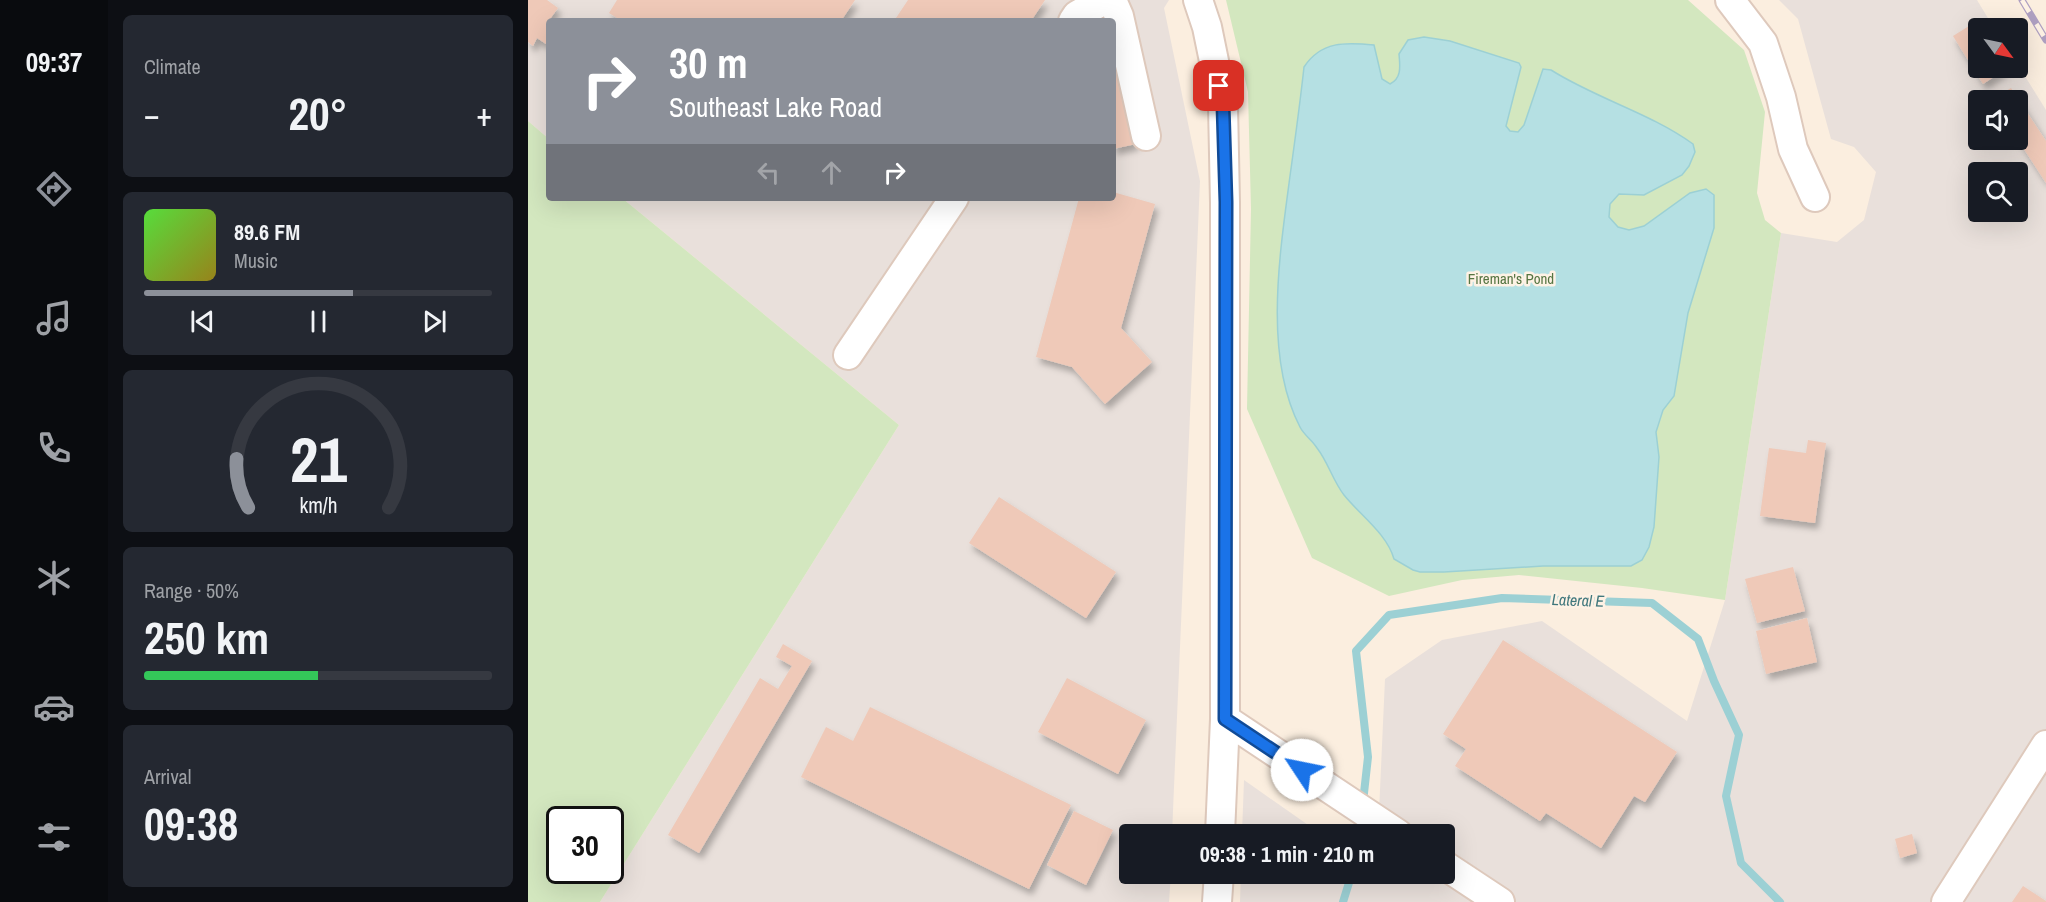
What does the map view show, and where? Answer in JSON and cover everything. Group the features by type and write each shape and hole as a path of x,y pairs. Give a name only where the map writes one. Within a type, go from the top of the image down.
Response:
{"street":[{"path":"1075,18 1105,0"},
{"path":"1112,0 1119,16 1146,136"},
{"path":"1198,0 1208,27 1223,105 1226,202 1225,719 1220,824"},
{"path":"1730,0 1763,43 1781,98 1793,149 1815,197"},
{"path":"848,355 952,201"},
{"path":"1225,719 1383,824"},
{"path":"1946,902 2046,745"},
{"path":"1455,872 1500,902"},
{"path":"1217,902 1218,884"}],"shaded area":[{"path":"528,0 1169,0 1164,8 1200,181 1172,824 1119,824 1119,884 1170,884 1169,902 600,902 611,884 624,884 624,864 899,425 626,201 1116,201 1116,18 546,18 546,136 528,121"},
{"path":"1779,0 1977,0 1988,18 1968,18 1968,78 2026,78 2046,110 2046,902 1240,902 1241,884 1455,884 1455,824 1378,824 1385,679 1442,640 1542,621 1687,721 1725,600 1781,233 1837,242 1864,220 1876,172 1854,147 1831,139 1798,19"},
{"path":"1244,780 1307,824 1242,824"}],"green space":[{"name":"Fireman's Pond","path":"1226,0 1688,0 1744,50 1765,112 1757,193 1765,220 1781,233 1725,600 1642,588 1519,575 1462,580 1389,596 1312,558 1247,409 1251,209 1248,92"},
{"path":"528,121 546,136 546,201 626,201 899,425 624,864 624,806 546,806 546,884 611,884 600,902 528,902"}],"water":[{"name":"Fireman's Pond","path":"1424,37 1450,41 1519,63 1521,67 1506,126 1510,131 1518,132 1524,125 1543,69 1551,70 1659,123 1693,144 1695,152 1682,175 1644,195 1619,194 1610,204 1609,217 1618,227 1629,230 1644,226 1690,193 1706,189 1714,195 1714,228 1688,313 1674,396 1663,410 1656,432 1659,457 1654,527 1649,547 1642,560 1631,566 1543,566 1444,572 1413,570 1394,559 1380,533 1344,495 1321,453 1300,427 1289,399 1281,369 1277,303 1282,237 1304,67 1318,52 1335,45 1374,45 1382,79 1390,84 1397,78 1400,67 1399,54 1408,40"}],"building":[{"path":"528,0 547,0 558,8 551,18 546,18 546,44 537,38 533,46 528,42"},
{"path":"617,0 855,0 843,18 617,18 609,13"},
{"path":"908,0 1045,0 1033,18 896,18"},
{"path":"1968,27 1968,60 1953,36"},
{"path":"1116,65 1136,144 1116,148"},
{"path":"1979,78 1992,78 1983,84"},
{"path":"2028,114 2046,141 2046,183 2025,150 2028,150"},
{"path":"1116,193 1155,204 1121,328 1152,362 1105,404 1072,367 1036,357 1078,201 1116,201"},
{"path":"1808,440 1826,443 1815,523 1760,516 1769,448 1806,453"},
{"path":"999,497 1116,572 1086,618 969,543"},
{"path":"1793,567 1805,611 1757,623 1745,579"},
{"path":"1807,618 1817,662 1766,674 1756,631"},
{"path":"1503,640 1677,752 1645,802 1634,796 1601,848 1546,813 1540,821 1455,766 1466,749 1443,734"},
{"path":"783,644 812,661 699,853 668,835 760,678 778,689 792,666 776,657"},
{"path":"1067,678 1146,720 1118,774 1038,732"},
{"path":"870,707 1071,805 1029,889 801,777 826,727 853,741"},
{"path":"1074,811 1113,830 1086,885 1047,865"},
{"path":"1912,834 1917,853 1900,858 1895,839"},
{"path":"2023,886 2046,901 2046,902 2012,902"}],"waterway":[{"name":"Lateral E","path":"1363,802 1368,757 1356,651 1389,615 1502,598 1652,603 1698,639 1739,735 1726,796 1741,863 1780,902"},
{"name":"Lateral E","path":"1360,824 1361,817"},
{"name":"Lateral E","path":"1343,902 1349,884"}],"railway":[{"path":"2022,0 2046,40"}],"route":[{"path":"1219,86 1223,105 1226,202 1225,719 1302,770"}]}
